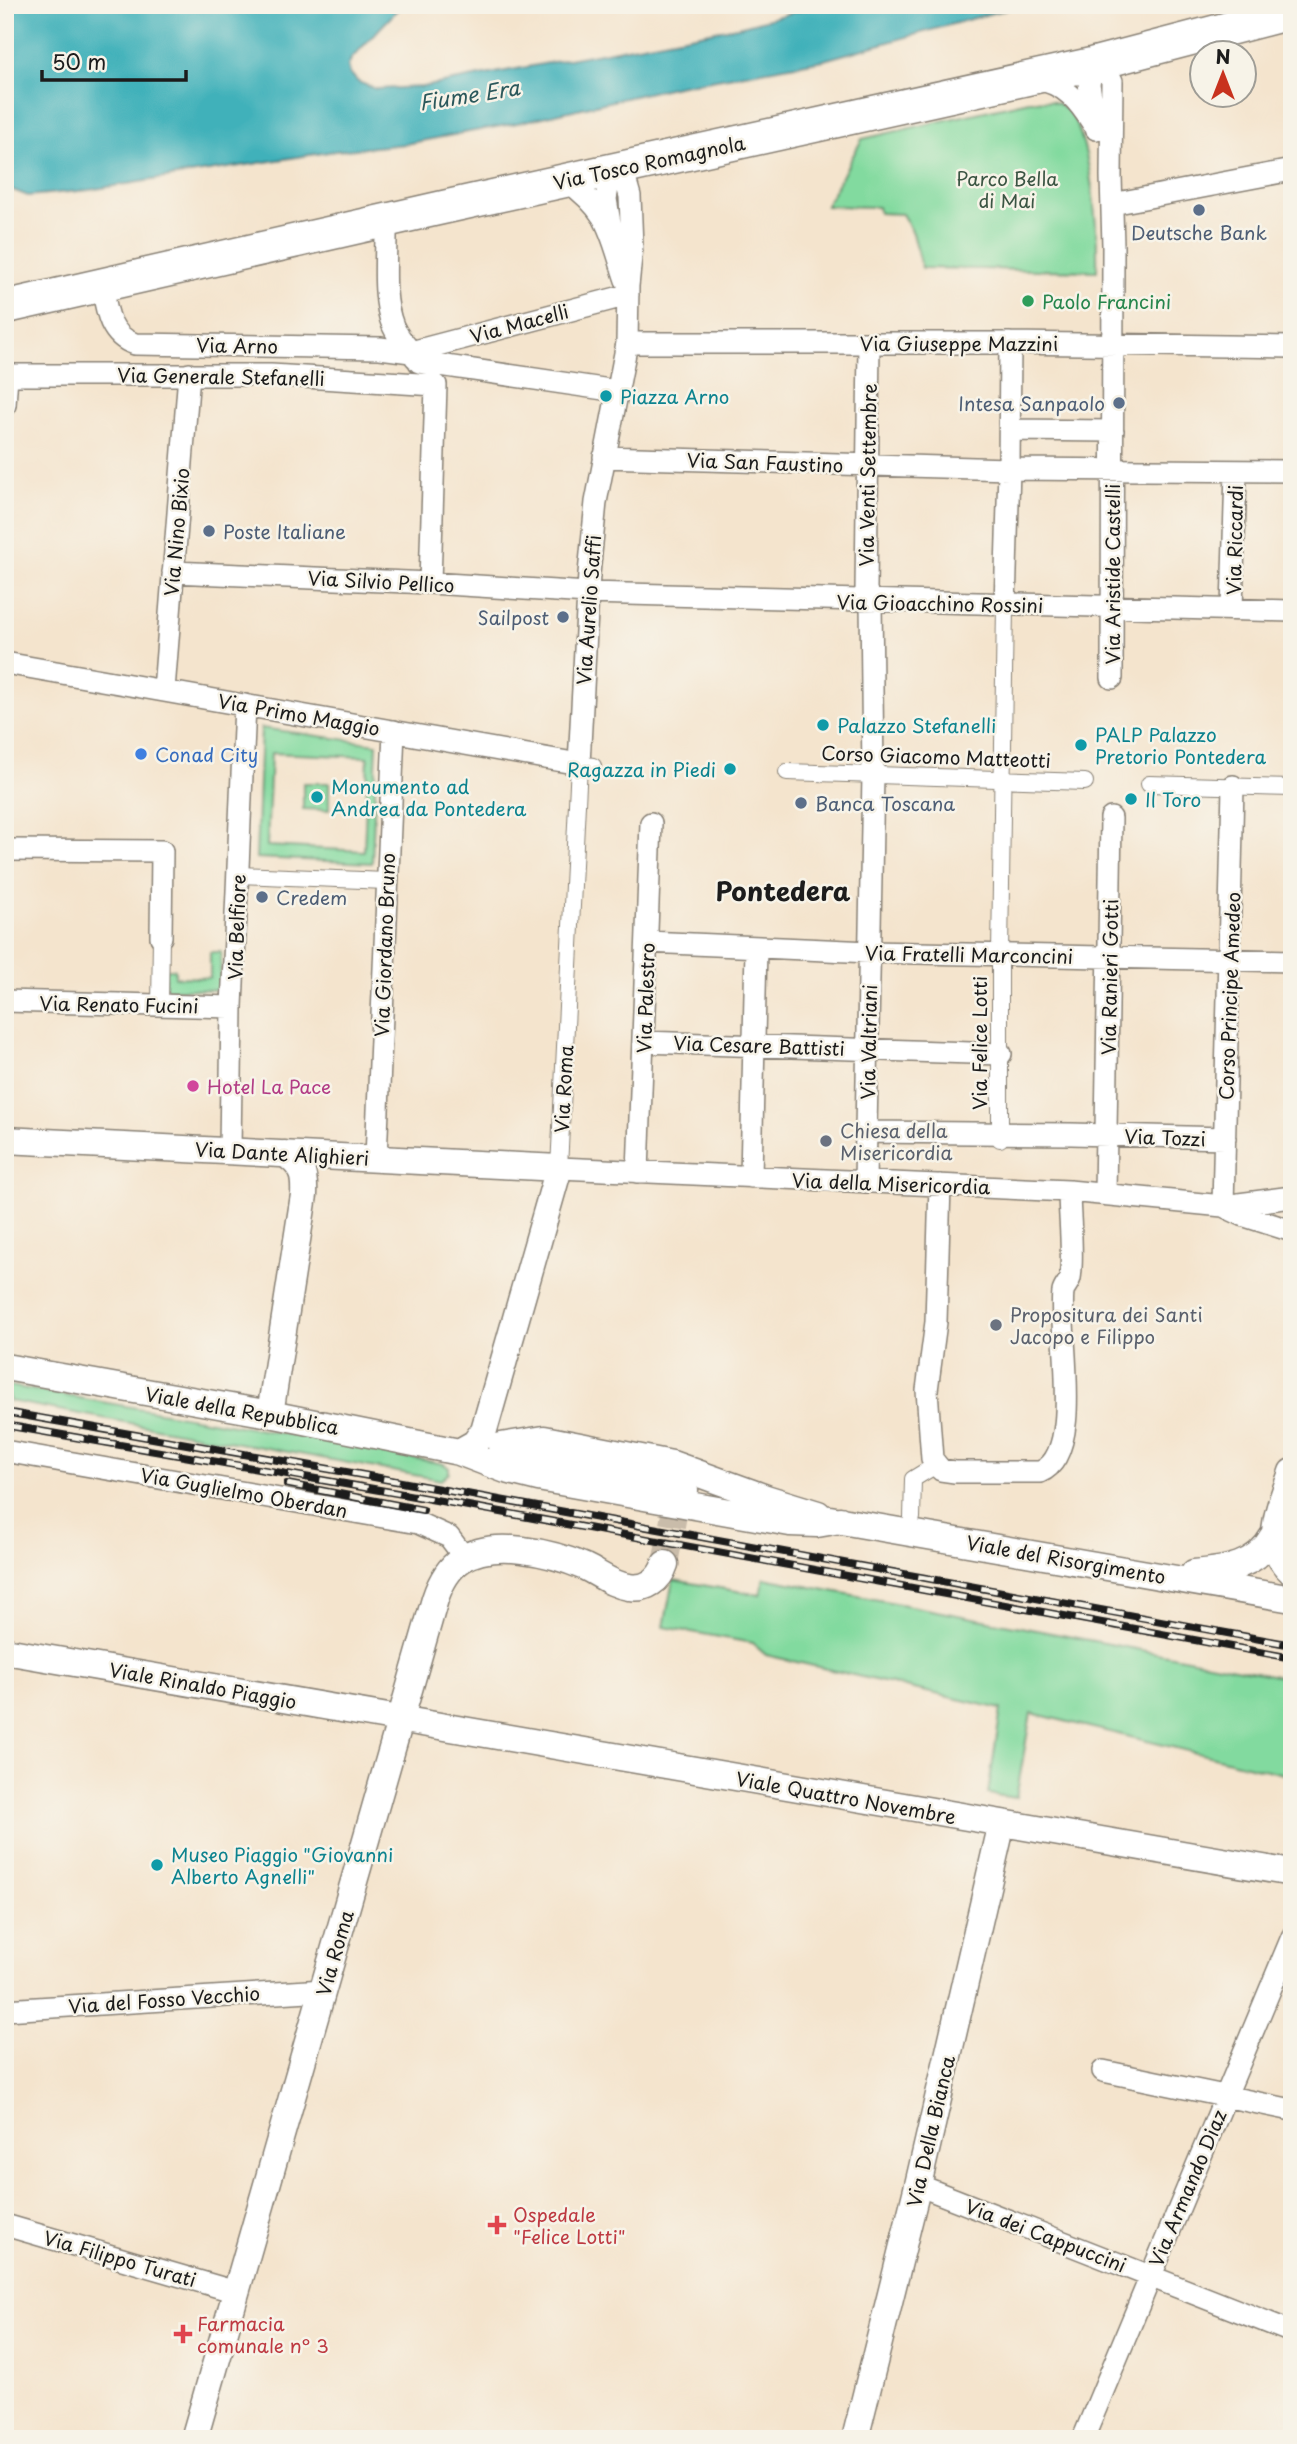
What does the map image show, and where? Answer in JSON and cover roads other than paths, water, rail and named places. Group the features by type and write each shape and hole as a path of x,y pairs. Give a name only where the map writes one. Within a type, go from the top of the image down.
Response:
{"main road":[{"name":"Via Tosco Romagnola","path":"5,307 1093,64 1292,12"}],"street":[{"path":"1113,112 1125,72 1152,49"},
{"path":"1010,430 1113,431 1111,75 1104,68 1093,64 1089,84 1096,130 1111,176"},
{"path":"1031,78 1054,83 1067,91 1096,130"},
{"path":"604,457 627,343 632,247 652,161"},
{"path":"628,290 611,229 606,199 611,170 623,177 629,192 632,247"},
{"path":"1112,204 1292,170"},
{"path":"566,180 594,203 611,229"},
{"path":"386,221 386,275 391,320 400,337 436,385 430,583"},
{"name":"Via Arno","path":"102,285 114,330 121,338 135,344 380,348 415,357 617,391"},
{"name":"Via Macelli","path":"415,357 628,290"},
{"name":"Via Giuseppe Mazzini","path":"627,343 1010,343 1292,347"},
{"name":"Via Venti Settembre","path":"869,343 866,590 871,601 873,775"},
{"path":"1005,605 1010,343"},
{"name":"Via Nino Bixio","path":"164,690 189,374"},
{"name":"Via Generale Stefanelli","path":"6,375 271,374 436,385"},
{"path":"5,405 6,375"},
{"name":"Via Aristide Castelli","path":"1112,678 1113,431"},
{"name":"Via San Faustino","path":"604,457 1113,470"},
{"name":"Via Aurelio Saffi","path":"586,765 588,593 595,513 604,457"},
{"path":"1113,470 1292,471"},
{"name":"Via Riccardi","path":"1232,609 1236,471"},
{"name":"Via Silvio Pellico","path":"173,572 588,593"},
{"name":"Via Gioacchino Rossini","path":"588,593 1292,611"},
{"name":"Via Felice Lotti","path":"1001,1136 1000,954 1005,605"},
{"name":"Via Primo Maggio","path":"5,663 586,765"},
{"name":"Via Belfiore","path":"230,1150 232,1007 244,705"},
{"name":"Via Giordano Bruno","path":"376,1158 394,731"},
{"name":"Via Roma","path":"468,1455 484,1430 559,1168 586,765"},
{"name":"Corso Giacomo Matteotti","path":"786,772 1085,782"},
{"name":"Via Valtriani","path":"865,1182 873,775"},
{"path":"1149,784 1292,788"},
{"name":"Corso Principe Amedeo","path":"1223,1206 1233,786"},
{"name":"Via Ranieri Gotti","path":"1105,1194 1111,818"},
{"name":"Via Palestro","path":"638,1172 651,823"},
{"path":"5,850 162,851 160,1006"},
{"path":"238,875 386,881"},
{"name":"Via Fratelli Marconcini","path":"647,942 870,952 1292,961"},
{"path":"751,1177 756,948"},
{"name":"Via Renato Fucini","path":"5,1001 232,1007"},
{"name":"Via Cesare Battisti","path":"643,1042 1001,1054"},
{"name":"Via Tozzi","path":"867,1132 1225,1138"},
{"name":"Via Dante Alighieri","path":"5,1140 559,1168"},
{"path":"270,1415 304,1195 302,1170 285,1154"},
{"name":"Via della Misericordia","path":"559,1168 1069,1191 1223,1206 1292,1197"},
{"path":"940,1185 935,1340 927,1390 931,1455 936,1465 944,1471 955,1472 1027,1474 1045,1471 1055,1460 1061,1441 1068,1385 1064,1366 1063,1291 1070,1276 1069,1191"},
{"name":"Via della Misericordia","path":"1223,1206 1292,1231"},
{"name":"Viale della Repubblica","path":"5,1367 270,1415 468,1455"},
{"path":"490,1404 496,1420 503,1428 544,1439"},
{"name":"Viale del Risorgimento","path":"468,1455 544,1439 682,1466 766,1498 840,1520"},
{"name":"Via Guglielmo Oberdan","path":"10,1452 407,1520 443,1533 465,1558"},
{"name":"Viale del Risorgimento","path":"468,1455 547,1460 663,1491 695,1489 791,1514 840,1520 1292,1599"},
{"name":"Viale del Risorgimento","path":"468,1455 527,1476 744,1516 790,1523 817,1524 840,1520"},
{"path":"912,1518 913,1479 936,1465"},
{"path":"1164,1576 1237,1567 1256,1557 1273,1536 1292,1472"},
{"path":"1273,1536 1279,1557 1292,1572"},
{"path":"465,1558 490,1550 517,1549 587,1568 638,1572 659,1562"},
{"name":"Via Roma","path":"194,2439 439,1587 447,1573 465,1558"},
{"name":"Viale Rinaldo Piaggio","path":"5,1651 400,1719"},
{"name":"Viale Quattro Novembre","path":"400,1719 1292,1873"},
{"name":"Via Della Bianca","path":"855,2439 918,2185 1002,1823"},
{"name":"Via Armando Diaz","path":"1083,2439 1292,1937"},
{"name":"Via del Fosso Vecchio","path":"5,2010 324,1990"},
{"path":"1103,2071 1292,2110"},
{"name":"Via dei Cappuccini","path":"918,2185 1292,2332"},
{"name":"Via Filippo Turati","path":"5,2225 236,2292"}],"water":[{"name":"Fiume Era","path":"5,5 402,5 351,59 348,66 358,82 376,89 422,87 742,26 821,5 1021,5 824,60 677,86 517,123 405,144 335,151 89,190 28,196 5,187"}],"tunnel":[{"path":"665,1564 677,1498"}],"railway":[{"path":"5,1412 1292,1645"},
{"path":"5,1425 414,1496 1292,1658"},
{"path":"287,1484 423,1510"}],"place":[{"name":"Deutsche Bank","path":"1199,210"},
{"name":"Paolo Francini","path":"1028,301"},
{"name":"Piazza Arno","path":"606,396"},
{"name":"Intesa Sanpaolo","path":"1119,403"},
{"name":"Poste Italiane","path":"209,531"},
{"name":"Sailpost","path":"563,617"},
{"name":"Palazzo Stefanelli","path":"823,725"},
{"name":"PALP Palazzo Pretorio Pontedera","path":"1081,745"},
{"name":"Conad City","path":"141,754"},
{"name":"Ragazza in Piedi","path":"730,769"},
{"name":"Monumento ad Andrea da Pontedera","path":"317,797"},
{"name":"Il Toro","path":"1131,799"},
{"name":"Banca Toscana","path":"801,803"},
{"name":"Credem","path":"262,897"},
{"name":"Hotel La Pace","path":"193,1086"},
{"name":"Chiesa della Misericordia","path":"826,1141"},
{"name":"Propositura dei Santi Jacopo e Filippo","path":"996,1325"},
{"name":"Museo Piaggio \"Giovanni Alberto Agnelli\"","path":"157,1865"},
{"name":"Ospedale \"Felice Lotti\"","path":"497,2225"},
{"name":"Farmacia comunale n° 3","path":"183,2334"}],"district":[{"name":"Pontedera","path":"783,890"}],"park label":[{"name":"Parco Bella di Mai","path":"1007,189"}]}
